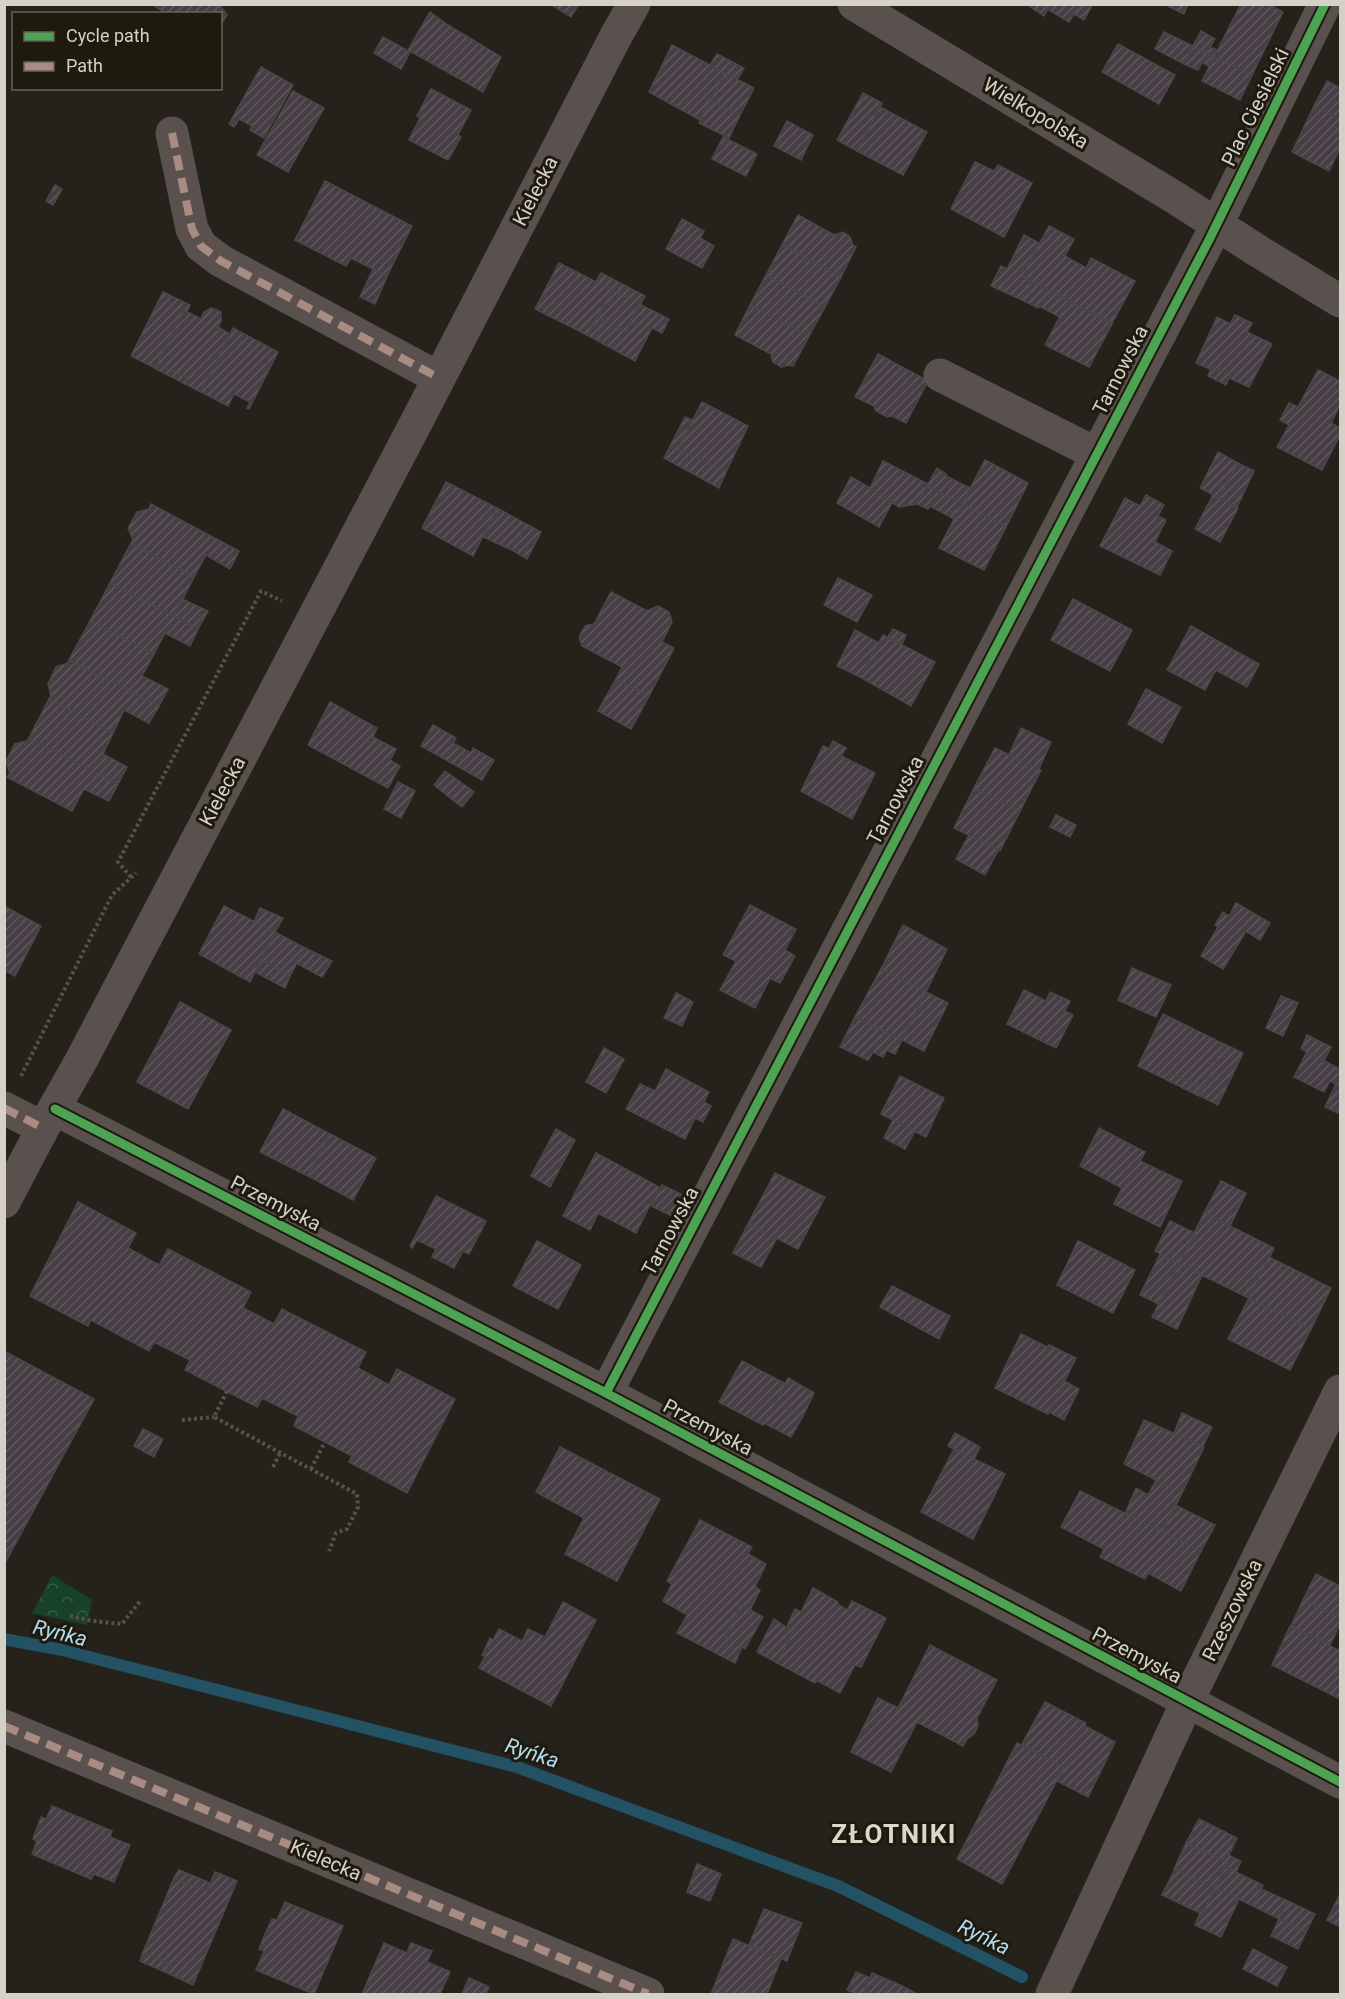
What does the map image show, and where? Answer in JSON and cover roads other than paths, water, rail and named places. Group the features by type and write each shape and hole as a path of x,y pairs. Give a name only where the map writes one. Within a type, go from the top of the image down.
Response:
{"street":[{"name":"Kielecka","path":"4,1202 634,4"},
{"name":"Wielkopolska","path":"854,4 1124,166 1341,301"},
{"name":"Plac Ciesielski","path":"1216,224 1325,4"},
{"path":"172,133 192,229 201,246 221,261 439,378"},
{"name":"Tarnowska","path":"606,1393 1216,224"},
{"path":"940,375 1096,454"},
{"name":"Przemyska","path":"4,1108 49,1119 606,1393 1341,1782"},
{"name":"Rzeszowska","path":"1052,1995 1187,1702 1341,1391"},
{"name":"Kielecka","path":"4,1726 648,1995"}],"waterway":[{"name":"Ryńka","path":"4,1639 62,1650 517,1767 838,1886 1022,1977"}],"district":[{"name":"ZŁOTNIKI","path":"894,1834"}]}
